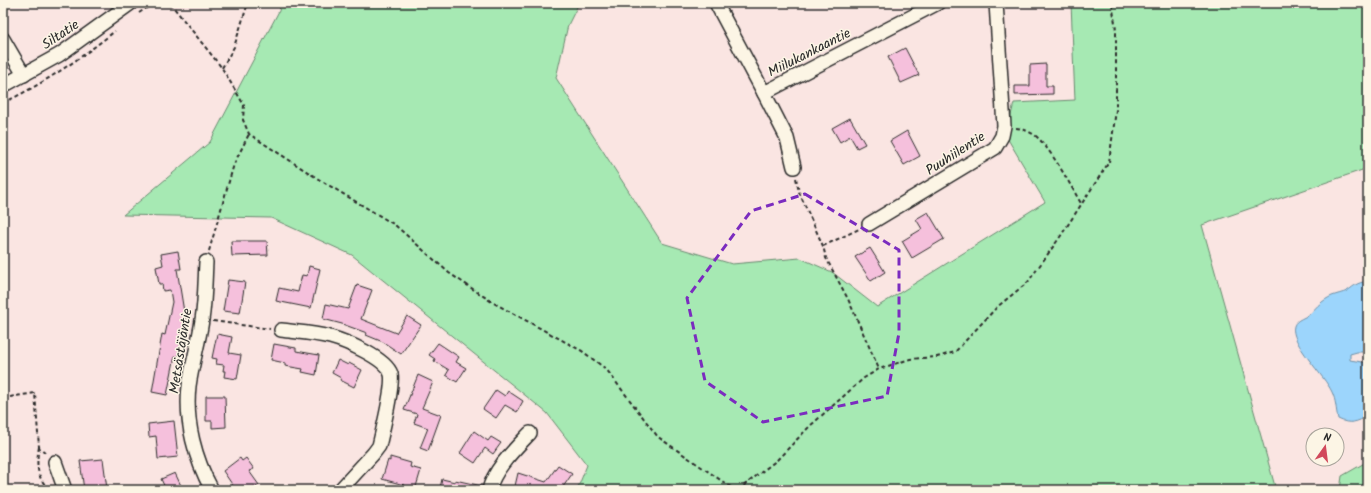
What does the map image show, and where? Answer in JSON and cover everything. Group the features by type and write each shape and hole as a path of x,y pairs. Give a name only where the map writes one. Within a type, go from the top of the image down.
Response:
{"street":[{"name":"Siltatie","path":"3,86 59,55 131,3"},
{"name":"Miilukankaantie","path":"716,3 764,93 938,3"},
{"name":"Puuhiilentie","path":"869,224 995,148 1002,136 1004,126 996,3"},
{"path":"3,39 24,75"},
{"path":"764,93 787,138 794,167"},
{"name":"Metsästäjäntie","path":"206,262 202,319 188,401 191,431 198,459 212,490"},
{"path":"282,330 328,337 344,342 378,359 386,365 391,374 391,387 379,446 340,490"},
{"path":"488,490 509,455 530,433"},
{"path":"55,462 65,490"}],"path":[{"path":"170,3 222,68 244,104 244,120 249,134 395,226 449,273 492,302 588,356 606,369 658,437 735,490"},
{"path":"222,68 234,47 248,3"},
{"path":"738,490 777,460 810,426 864,378 879,369 910,359 937,357 955,352 997,307 1028,282 1060,238 1109,162 1116,110 1116,30 1112,3"},
{"path":"3,103 22,94"},
{"path":"1004,126 1021,128 1034,134 1045,145 1082,205"},
{"path":"206,262 234,164 249,134"},
{"path":"794,167 799,192 826,258 848,299 879,369"},
{"path":"822,246 869,224"},
{"path":"202,319 282,330"},
{"path":"3,398 34,393 40,448 38,456 38,473 41,481 51,490"},
{"path":"40,448 55,462"}],"highlighted area":[{"path":"805,194 899,250 899,333 887,396 763,422 705,381 687,298 751,211"}],"green space":[{"path":"281,3 579,3 568,25 556,78 662,243 732,264 800,258 832,272 877,307 1045,202 1006,136 1014,103 1075,100 1071,3 1363,3 1368,8 1368,168 1202,225 1276,490 577,490 587,465 547,413 352,255 271,218 123,215 210,142 279,11"},
{"path":"1368,461 1368,490 1340,490 1342,476"}],"water":[{"path":"1363,282 1368,285 1368,352 1357,352 1350,354 1350,360 1368,363 1368,416 1357,421 1346,422 1338,419 1332,392 1302,350 1294,333 1294,326 1299,320 1309,315 1326,299 1347,291"}],"building":[{"path":"905,48 919,75 901,83 888,57"},
{"path":"1046,64 1046,86 1053,86 1053,94 1015,95 1015,86 1030,86 1030,65"},
{"path":"850,118 865,144 857,148 850,136 840,142 832,128"},
{"path":"907,131 920,156 904,165 890,141"},
{"path":"928,212 944,239 912,258 902,241 922,229 916,219"},
{"path":"231,241 267,241 268,255 232,256"},
{"path":"870,248 885,272 871,281 855,257"},
{"path":"178,251 181,269 177,269 184,312 187,313 178,357 175,356 167,395 152,392 162,334 165,335 172,302 170,290 163,291 162,284 159,284 156,267 163,265 161,254"},
{"path":"309,266 320,269 311,308 276,301 279,288 298,292 302,275 307,276"},
{"path":"228,280 245,282 240,313 223,311"},
{"path":"357,285 372,290 361,319 396,333 407,316 421,325 401,354 383,342 366,335 367,333 323,319 326,304 348,309"},
{"path":"217,334 232,337 229,353 241,355 237,379 224,377 224,365 216,364 217,359 212,358"},
{"path":"438,343 459,357 456,362 466,368 457,382 446,375 449,370 434,361 435,359 429,355"},
{"path":"274,344 296,348 296,351 319,355 316,375 302,372 303,369 285,366 285,363 271,360"},
{"path":"338,360 348,365 349,363 362,370 354,387 340,380 341,378 332,373"},
{"path":"418,375 433,382 422,408 441,415 428,451 420,448 428,428 414,423 417,414 404,410"},
{"path":"496,390 505,396 508,391 523,401 517,412 505,405 496,418 483,409"},
{"path":"206,396 225,396 226,427 212,428 212,421 206,421"},
{"path":"174,421 178,457 158,459 156,436 149,437 148,424"},
{"path":"474,431 488,441 491,437 501,443 493,454 485,448 475,463 460,453"},
{"path":"390,457 411,463 410,467 421,470 415,490 403,490 404,485 382,479 388,460 390,461"},
{"path":"240,458 242,461 246,458 254,469 249,471 259,485 251,490 236,490 223,471"},
{"path":"103,459 107,489 84,490 80,461"},
{"path":"558,465 572,474 563,487 566,488 565,490 529,490 515,486 518,473 546,482"},
{"path":"175,473 183,490 166,490 161,479"},
{"path":"442,479 455,482 455,480 482,486 481,490 450,490 440,488"}]}
